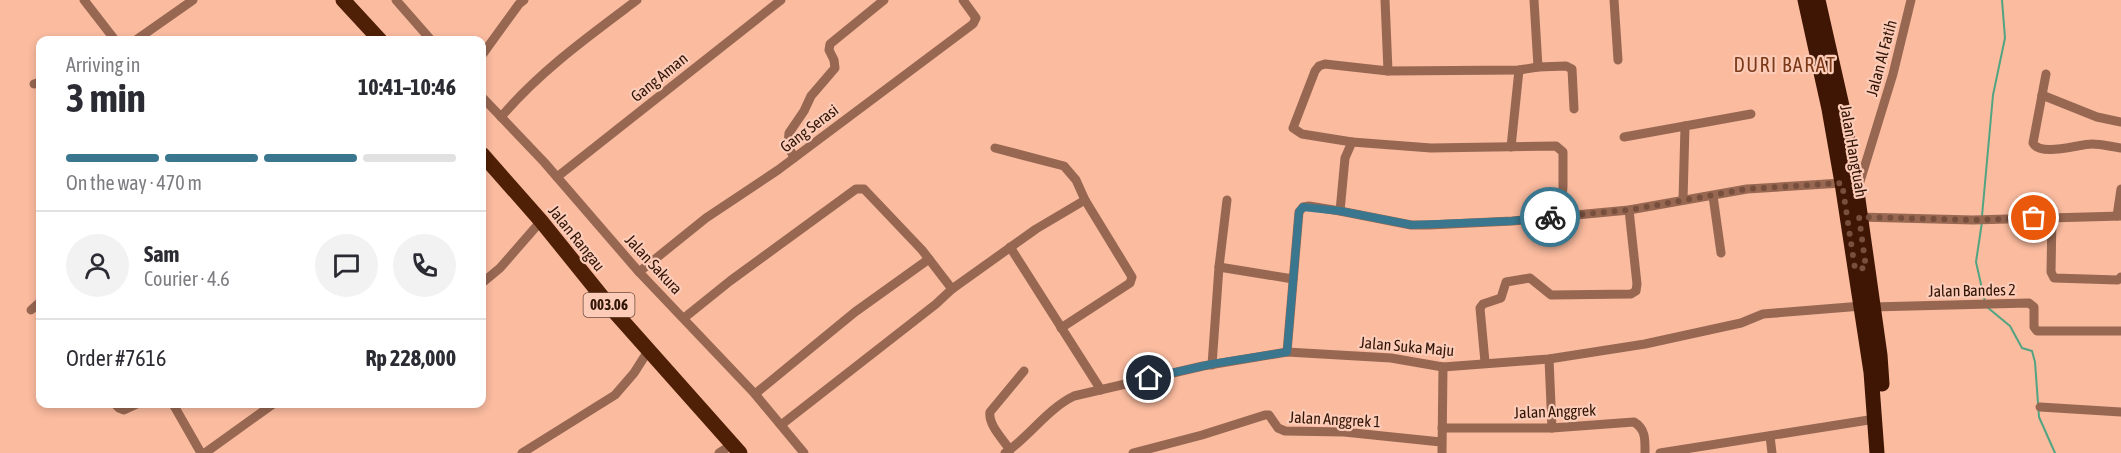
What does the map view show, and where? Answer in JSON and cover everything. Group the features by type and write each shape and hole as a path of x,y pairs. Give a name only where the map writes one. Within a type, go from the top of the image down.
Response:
{"highway":[{"name":"Jalan Hangtuah","path":"1805,0 1829,109 1867,306 1877,453"},
{"name":"Jalan Hangtuah","path":"1818,0 1842,106 1857,192 1861,269"},
{"name":"Jalan Hangtuah","path":"1867,306 1880,355 1887,453"}],"main road":[{"path":"343,0 376,36"},
{"name":"Jalan Rangau","path":"486,159 541,221 648,351 736,449"}],"street":[{"path":"84,0 112,36"},
{"path":"142,36 193,0"},
{"path":"396,0 427,36"},
{"path":"486,49 524,0"},
{"path":"501,117 522,93 567,53 637,0"},
{"name":"Gang Aman","path":"557,177 781,0"},
{"path":"794,158 788,145 789,133 811,96 835,68 829,50 830,44 884,0"},
{"name":"Gang Serasi","path":"639,272 706,218 794,158 973,24 976,18 963,0"},
{"path":"1385,0 1388,71"},
{"path":"1534,0 1538,67"},
{"path":"1614,0 1618,60"},
{"name":"Jalan Al Fatih","path":"1857,192 1893,74 1911,0"},
{"path":"1560,216 1563,187 1562,149 1556,146 1431,148 1352,142 1302,134 1293,128 1315,71 1319,66 1325,64 1388,71 1519,70 1566,66 1572,69 1574,109"},
{"path":"1511,147 1519,70"},
{"path":"2046,74 2033,143 2036,147 2039,149 2064,148 2093,144 2121,148"},
{"path":"2042,95 2097,117 2121,122"},
{"name":"Jalan Sakura","path":"486,101 557,177 639,272 755,394 804,453"},
{"path":"1624,137 1751,114"},
{"path":"1683,200 1685,126"},
{"path":"1340,211 1345,158 1352,142"},
{"path":"995,148 1064,166 1076,180 1085,200 1132,279 1122,289 1061,328"},
{"path":"1287,352 1300,210 1309,206 1412,225 1429,225 1512,221 1629,210 1747,189 1842,183"},
{"path":"684,318 730,281 860,188 864,189 928,259 952,289"},
{"path":"1859,217 1973,220 2119,216 2121,189"},
{"path":"1713,196 1721,253"},
{"path":"781,425 952,289 1010,247 1085,200"},
{"path":"1212,364 1219,267 1227,200"},
{"path":"1485,362 1480,308 1483,304 1500,299 1506,282 1530,278 1551,295 1631,294 1636,291 1629,210"},
{"path":"2052,217 2051,272 2054,278 2118,280 2121,278"},
{"path":"486,280 500,268 541,221"},
{"path":"1010,247 1101,390"},
{"path":"755,394 855,312 928,259"},
{"path":"1219,267 1293,279"},
{"name":"Jalan Bandes 2","path":"1867,306 2033,305 2034,327 2037,331 2121,332"},
{"path":"31,310 36,306"},
{"name":"Jalan Suka Maju","path":"1008,451 1067,400 1212,364 1287,352 1391,358 1443,367 1549,358 1654,342 1741,323 1763,314 1867,306"},
{"path":"522,453 615,395 634,373 648,351"},
{"path":"1549,358 1552,428"},
{"path":"1442,453 1443,367"},
{"path":"1008,451 989,417 990,412 1024,371"},
{"path":"175,408 203,453 267,408"},
{"path":"2040,408 2121,412"},
{"name":"Jalan Anggrek 1","path":"1133,453 1202,435 1264,414 1273,418 1278,429 1285,431 1344,432 1441,442"},
{"path":"1660,453 1875,419"},
{"name":"Jalan Anggrek","path":"1442,428 1552,428 1634,422 1640,426 1645,436 1645,453"},
{"path":"1770,436 1772,453"},
{"path":"719,453 736,449"}],"waterway":[{"path":"1982,216 1993,95 2005,38 2002,0"},
{"path":"1982,222 1976,262 1985,302"},
{"path":"1987,307 2010,326 2022,348 2032,351 2035,362 2039,417 2055,453"}],"way so far":[{"path":"1550,217 1629,210 1747,189 1842,183 1855,269 1866,268 1859,217 1973,220 2034,218"}],"district":[{"name":"DURI BARAT","path":"1785,65"}],"route":[{"path":"1149,378 1212,364 1287,352 1299,212 1303,207 1340,211 1412,225 1550,217"}]}
